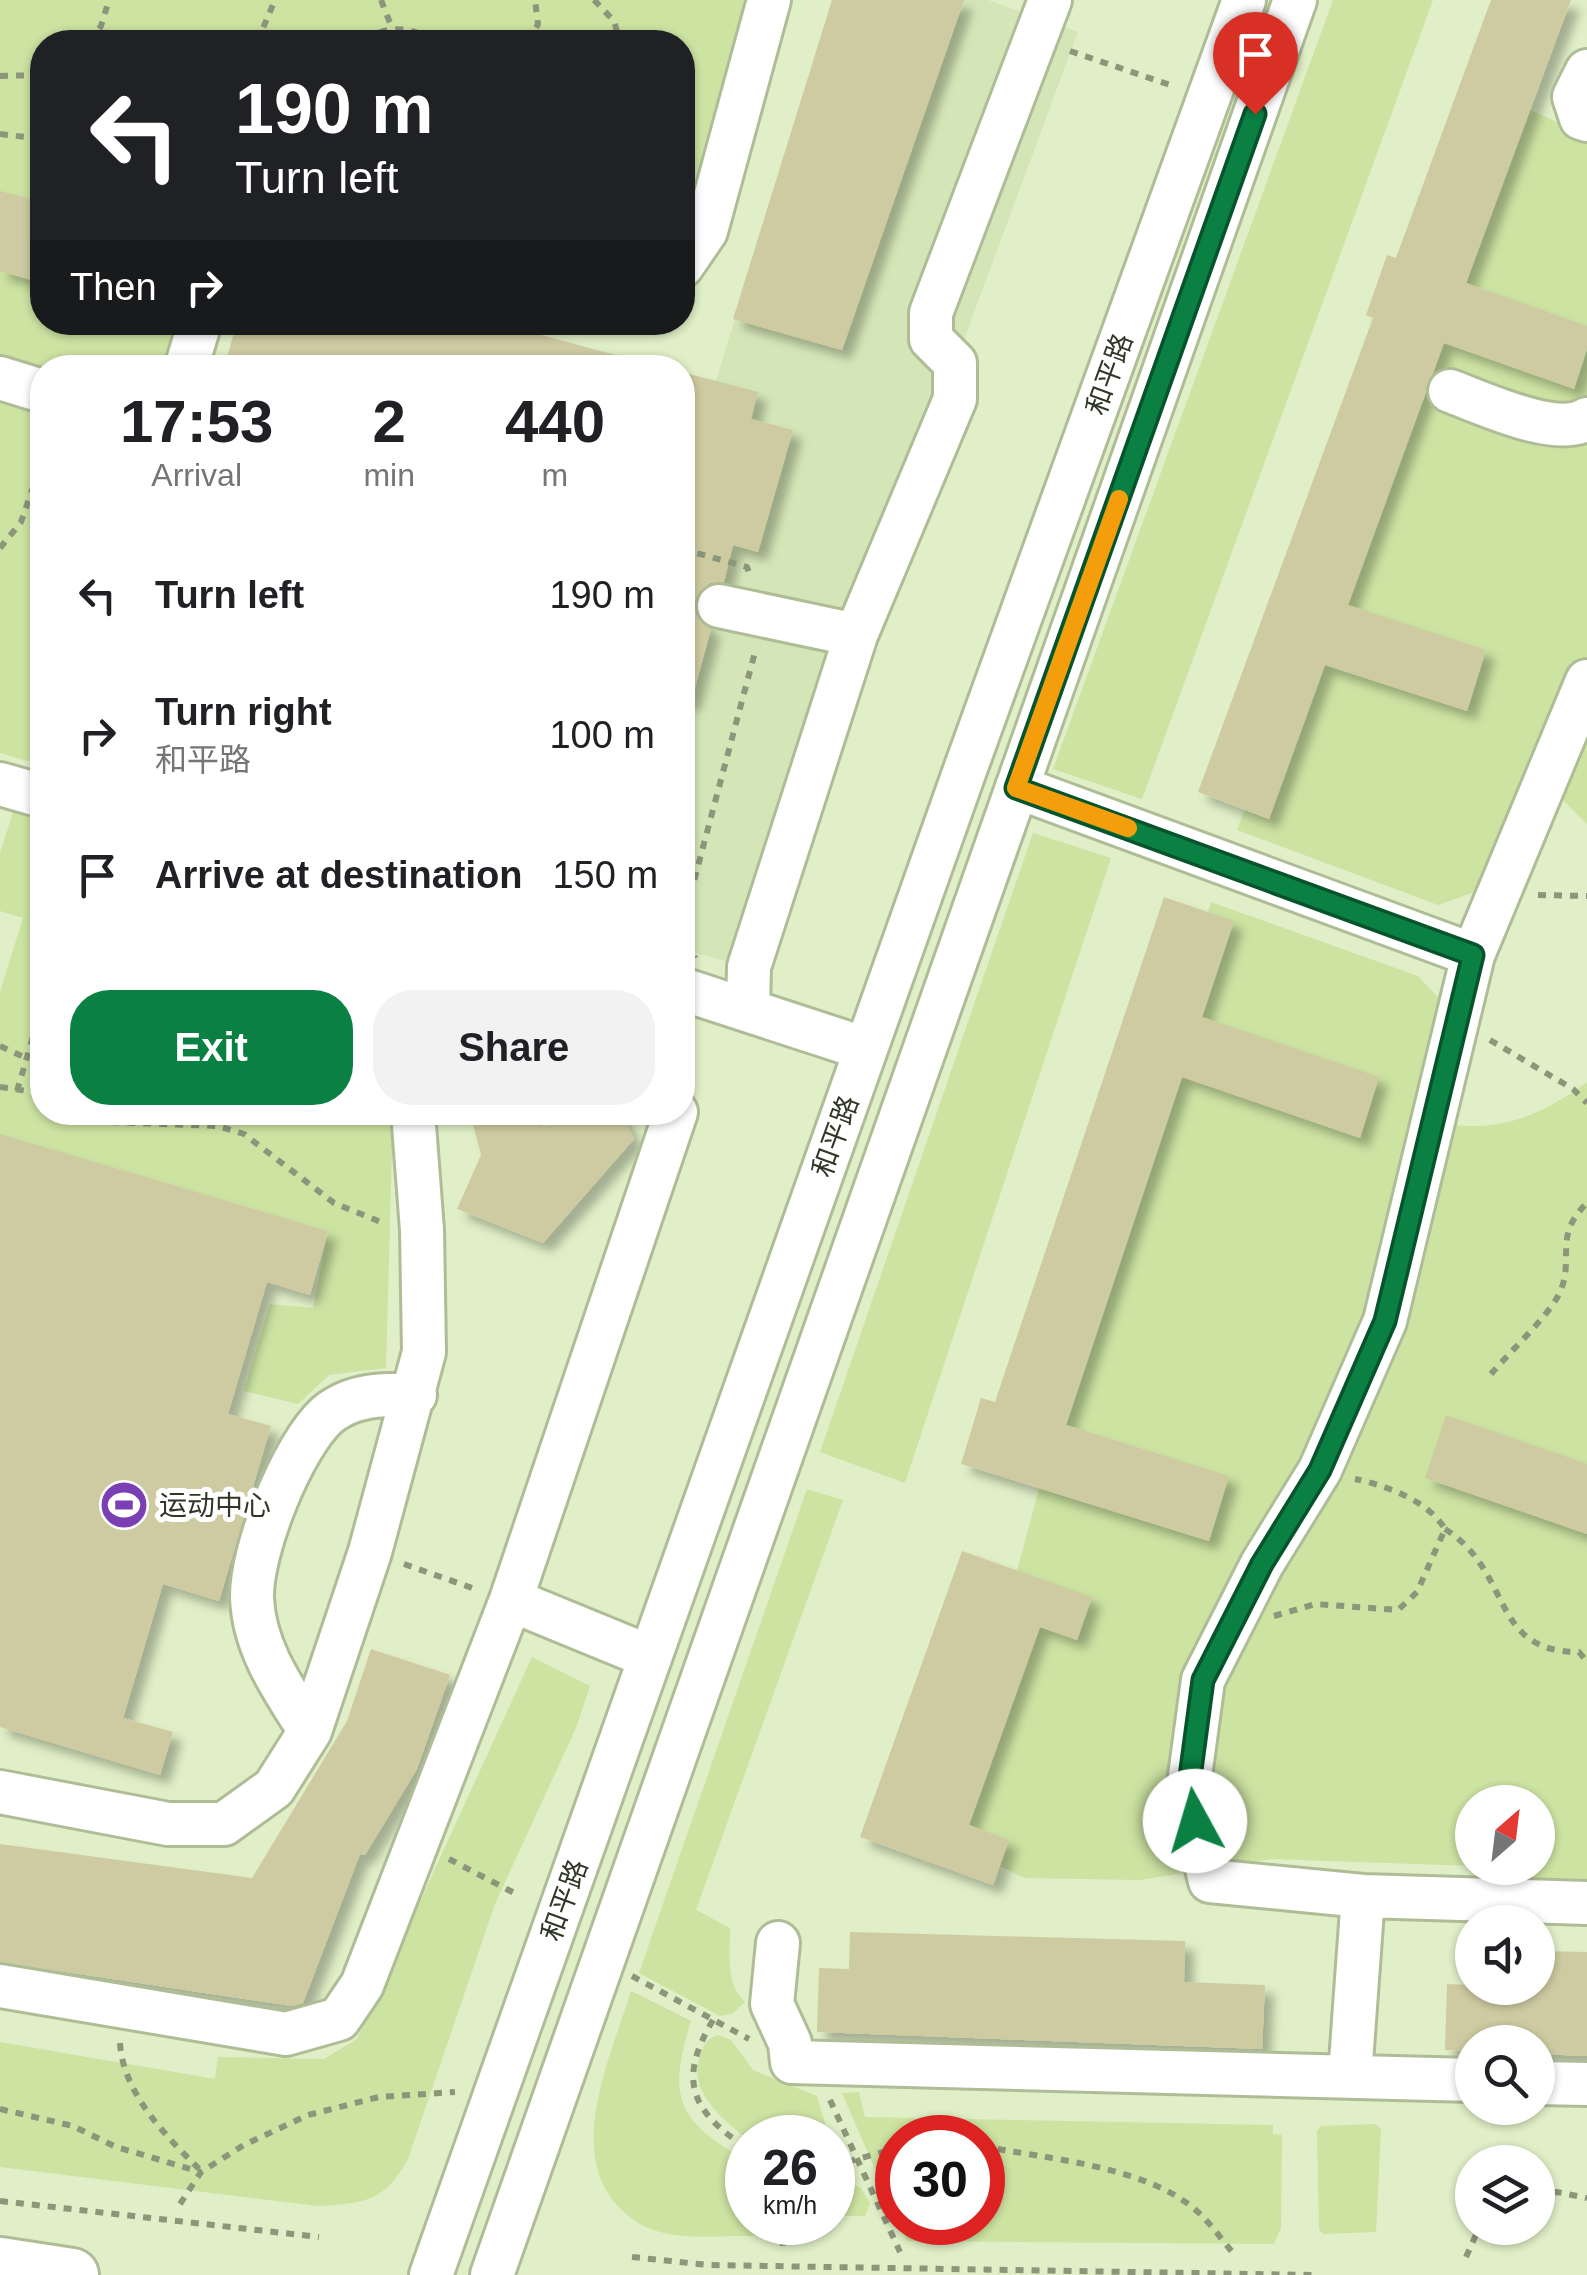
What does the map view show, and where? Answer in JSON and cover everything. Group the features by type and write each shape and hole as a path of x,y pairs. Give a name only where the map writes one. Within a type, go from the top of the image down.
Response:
{"main road":[{"path":"0,2264 72,2275"}],"street":[{"name":"和平路","path":"431,2275 1244,0"},
{"name":"和平路","path":"492,2275 740,1584 1295,0"},
{"path":"695,247 706,231 765,1"},
{"path":"748,1009 750,966 856,635 955,399 954,363 931,339 932,313 1043,19"},
{"path":"1587,71 1574,97 1581,118 1587,120"},
{"path":"0,378 30,387"},
{"path":"1450,392 1541,422 1577,425 1587,419"},
{"path":"720,606 856,635"},
{"path":"1587,681 1473,955 1385,1321 1320,1470 1245,1598 1203,1680 1188,1792 1210,1880 1363,1896 1587,1904"},
{"path":"0,784 30,793"},
{"path":"1016,788 1473,955"},
{"path":"695,993 866,1049"},
{"path":"0,1792 168,1824 224,1824 274,1788 310,1731 370,1552 424,1352 422,1230 414,1125"},
{"path":"0,1986 286,2034 339,2019 362,1985 511,1600 672,1125"},
{"path":"310,1731 268,1664 252,1597 268,1523 297,1452 329,1413 375,1393 415,1396"},
{"path":"511,1600 650,1657"},
{"path":"1350,2076 1363,1896"},
{"path":"778,1943 772,2004 790,2043 792,2062 1455,2079"},
{"path":"1555,2083 1587,2084"}],"path":[{"path":"99,30 109,0"},
{"path":"262,30 275,0"},
{"path":"380,0 392,28"},
{"path":"535,0 535,30"},
{"path":"594,0 614,21 617,30"},
{"path":"1043,19 1176,87"},
{"path":"388,30 407,30"},
{"path":"0,76 30,75"},
{"path":"0,134 30,138"},
{"path":"0,548 21,522 30,496"},
{"path":"695,877 765,614"},
{"path":"1499,894 1587,896"},
{"path":"1459,1021 1573,1090 1587,1103"},
{"path":"17,1091 30,1045"},
{"path":"0,1046 26,1058"},
{"path":"0,1087 30,1092"},
{"path":"190,1125 218,1126 244,1134 334,1203 374,1222 422,1230"},
{"path":"1491,1374 1557,1298 1566,1274 1563,1246 1568,1222 1587,1203"},
{"path":"1320,1470 1375,1483 1437,1516 1444,1529 1468,1544 1486,1567 1510,1624 1549,1652 1579,1652 1587,1662"},
{"path":"1245,1598 1274,1616 1315,1604 1398,1610 1417,1592 1438,1554 1444,1529"},
{"path":"370,1552 511,1600"},
{"path":"417,1842 520,1896"},
{"path":"126,2007 120,2047 130,2083 167,2137 201,2172"},
{"path":"713,2020 691,2070 693,2093 703,2110 725,2129"},
{"path":"180,2204 201,2172 244,2144 308,2115 379,2097 455,2092"},
{"path":"0,2109 72,2126 116,2147 201,2172"},
{"path":"1005,2150 1105,2170 1168,2191 1198,2212 1234,2254"},
{"path":"1555,2192 1587,2198"},
{"path":"0,2201 319,2237"},
{"path":"784,2245 784,2249"},
{"path":"1466,2257 1471,2245"},
{"path":"632,2256 708,2265 1314,2275"}],"shaded area":[{"path":"0,0 745,0 695,179 695,30 30,30 30,335 174,335 168,355 30,355 30,760 0,753"},
{"path":"833,0 988,0 1078,32 733,963 695,952 695,424 702,426"},
{"path":"1333,0 1433,0 1142,799 1053,769"},
{"path":"1511,101 1587,136 1587,824 1562,799 1530,785 1486,888 1438,905 1237,830"},
{"path":"15,806 30,811 30,1125 393,1125 386,1368 329,1375 298,1404 244,1391 270,1304 313,1308 328,1231 0,1137 0,992 23,918 0,911 0,853"},
{"path":"1033,833 1111,858 905,1483 820,1452"},
{"path":"1211,902 1418,976 1445,1005 1421,1119 1467,1126 1508,1122 1547,1107 1587,1082 1587,1887 1537,1885 1555,1885 1555,1785 1455,1785 1455,1865 1272,1859 1140,1880 1025,1878 945,1840 1052,1440"},
{"path":"807,1489 843,1500 696,1910 730,1928 731,1977 745,2002 732,2014 720,2016 639,1973"},
{"path":"532,1657 590,1686 576,1728 495,1904 408,2159 391,2184 372,2198 318,2206 0,2167 0,2042 215,2079 218,2057 324,2059 357,2039"},
{"path":"631,1991 691,2021 680,2070 680,2089 692,2119 725,2147 725,2236 683,2236 654,2230 615,2203 600,2177 594,2148 595,2116"},
{"path":"718,2035 731,2040 753,2070 817,2096 823,2115 725,2115 725,2120 699,2083 699,2059 710,2039"},
{"path":"859,2092 865,2117 875,2117 875,2169 855,2115 842,2093"},
{"path":"1005,2120 1273,2125 1273,2134 1282,2135 1281,2228 1274,2244 1005,2242"},
{"path":"1375,2124 1381,2129 1376,2232 1324,2234 1319,2230 1317,2131 1321,2126"},
{"path":"855,2186 870,2203 865,2216 855,2216"}],"building":[{"path":"832,0 964,0 842,350 733,319"},
{"path":"1491,0 1571,0 1466,283 1587,326 1587,349 1574,389 1444,343 1348,605 1486,650 1467,711 1325,665 1269,819 1198,792 1373,318 1366,315 1387,255 1396,258"},
{"path":"0,191 30,199 30,280 0,271"},
{"path":"233,335 541,335 615,355 228,355"},
{"path":"695,375 758,392 751,419 793,430 758,552 733,545 724,582 710,583 695,600"},
{"path":"695,600 696,615 711,629 695,687"},
{"path":"1164,897 1234,921 1202,1017 1379,1077 1360,1138 1182,1077 1066,1425 1229,1476 1209,1541 961,1464 981,1398 995,1402"},
{"path":"473,1125 627,1125 634,1139 543,1243 457,1209 481,1155"},
{"name":"运动中心","path":"0,1134 328,1231 310,1295 267,1282 228,1414 271,1426 219,1601 163,1584 123,1718 173,1732 160,1775 0,1727"},
{"path":"1446,1415 1587,1464 1587,1534 1425,1478"},
{"path":"962,1551 1092,1597 1077,1640 1040,1627 969,1825 1009,1840 993,1885 860,1837"},
{"path":"371,1649 450,1675 417,1769 365,1855 360,1854 303,2003 292,2006 0,1962 0,1844 252,1878 347,1721"},
{"path":"850,1932 1185,1941 1184,1982 1265,1985 1262,2049 817,2032 819,1968 849,1969"},
{"path":"1555,1951 1587,1952 1587,2056 1555,2055 1555,2025 1455,2025 1455,2050 1445,2050 1447,1984 1455,1984 1455,2005 1555,2005"}],"slow traffic":[{"path":"1119,499 1016,788 1128,828"}],"place":[{"name":"运动中心","path":"124,1505"}],"route":[{"path":"1195,1821 1188,1792 1203,1680 1262,1564 1320,1470 1385,1321 1473,955 1016,788 1255,114"}]}
